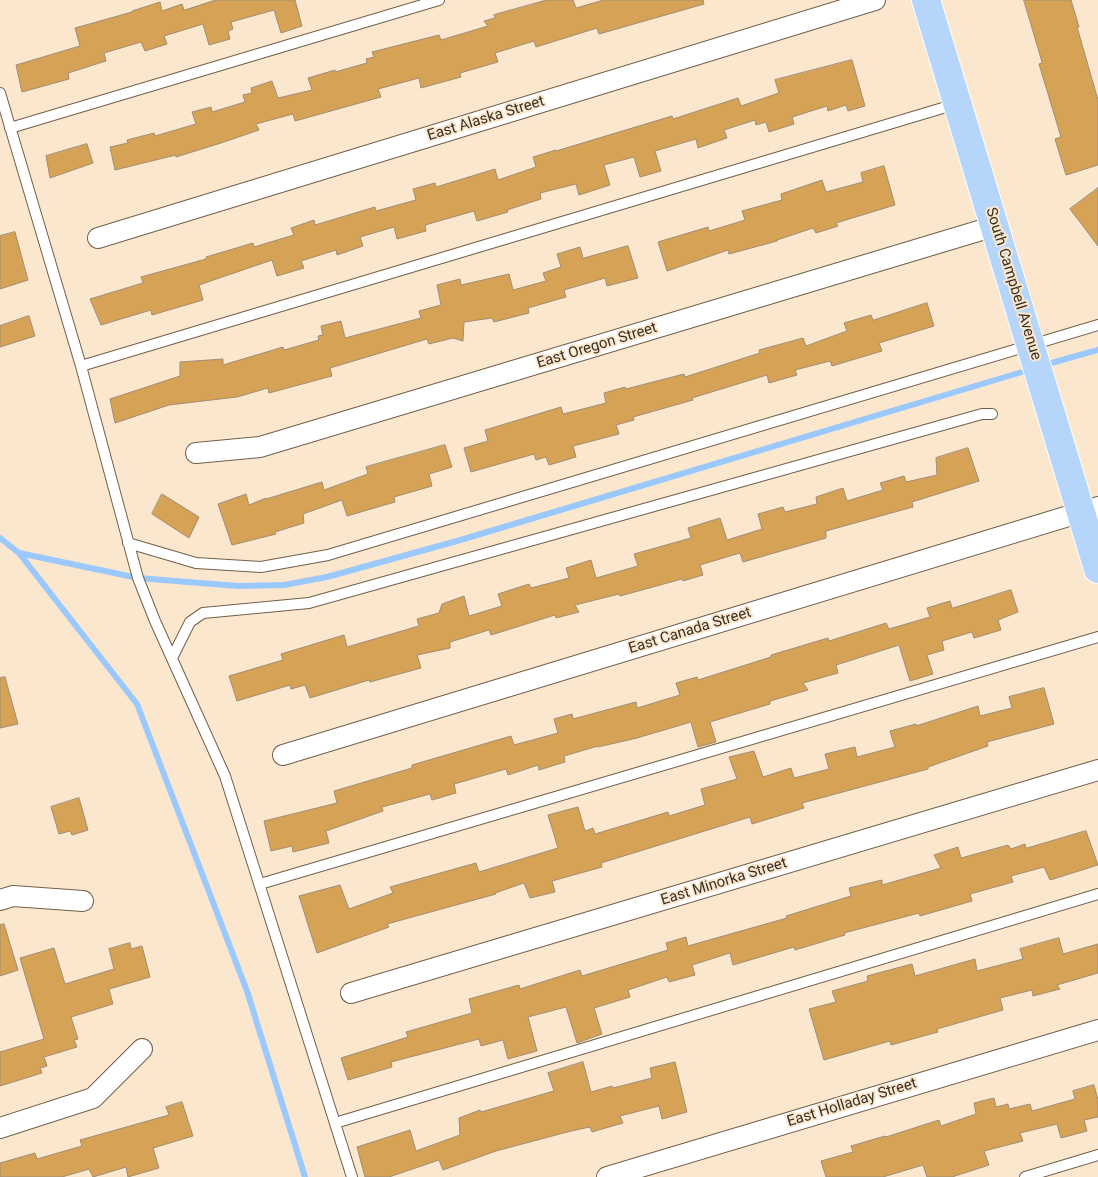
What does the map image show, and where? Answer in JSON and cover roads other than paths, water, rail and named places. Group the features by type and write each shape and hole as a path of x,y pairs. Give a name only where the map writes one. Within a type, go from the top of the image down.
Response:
{"main road":[{"name":"South Campbell Avenue","path":"926,0 1041,381 1089,509 1098,569"}],"street":[{"name":"East Alaska Street","path":"98,238 875,0"},
{"name":"East Oregon Street","path":"196,453 260,447 995,226"},
{"name":"East Canada Street","path":"283,755 1089,509"},
{"name":"East Minorka Street","path":"351,993 1098,770"},
{"path":"0,900 13,896 83,901"},
{"name":"East Holladay Street","path":"606,1177 1098,1030"},
{"path":"0,1128 93,1098 142,1049"}],"lane":[{"path":"10,128 439,0"},
{"path":"0,93 80,366 138,578 225,776 352,1177"},
{"path":"80,366 958,104"},
{"path":"128,543 196,562 261,567 328,555 1032,350 1098,326"},
{"path":"172,658 190,622 203,614 309,603 982,414 992,414"},
{"path":"260,884 1098,637"},
{"path":"335,1123 1098,894"},
{"path":"1025,1177 1098,1155"}],"waterway":[{"path":"1044,365 1098,350"},
{"path":"19,553 138,578 238,586 284,585 327,577 457,541 1032,369"},
{"path":"0,538 19,553 137,704 247,991 305,1177"}]}
